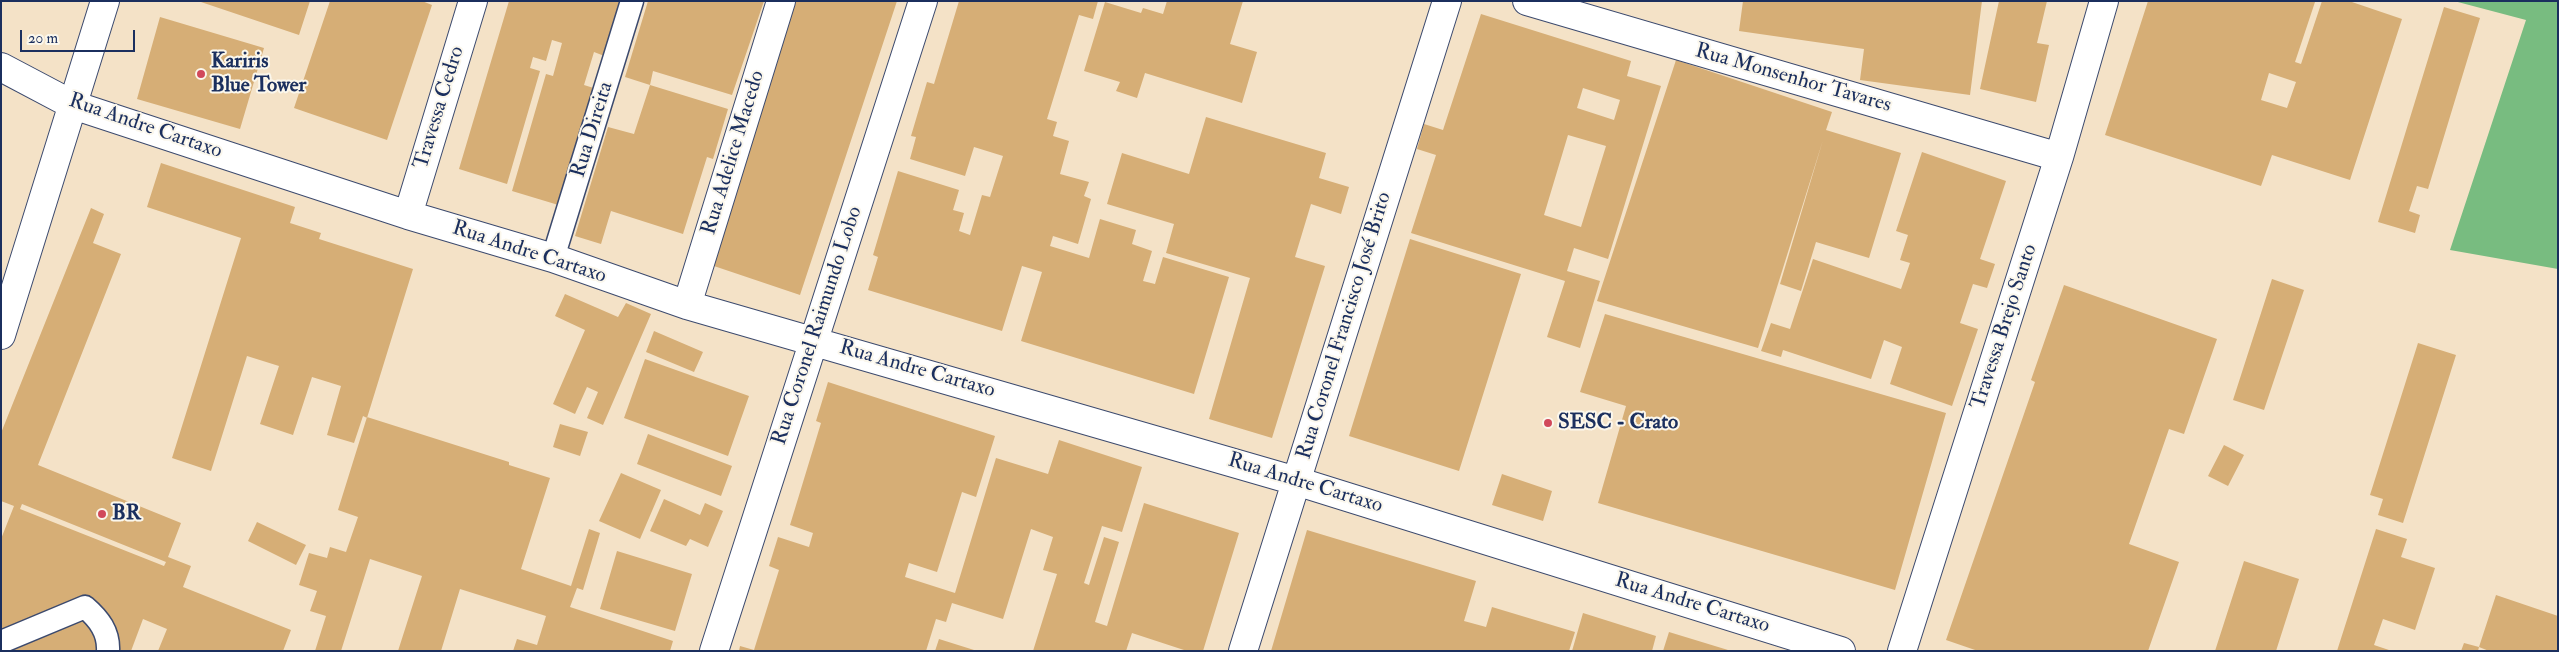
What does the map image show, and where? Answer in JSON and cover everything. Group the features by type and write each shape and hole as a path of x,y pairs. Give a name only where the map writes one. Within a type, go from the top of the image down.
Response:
{"street":[{"path":"1,335 105,1"},
{"name":"Travessa Cedro","path":"408,215 473,1"},
{"name":"Rua Adelice Macedo","path":"687,305 781,1"},
{"name":"Rua Coronel Raimundo Lobo","path":"714,651 923,1"},
{"name":"Rua Coronel Francisco José Brito","path":"1243,651 1447,1"},
{"name":"Rua Monsenhor Tavares","path":"1527,1 2059,157"},
{"name":"Travessa Brejo Santo","path":"1902,651 2059,157 2104,1"},
{"name":"Rua Andre Cartaxo","path":"1,67 73,105 408,215 553,258 687,305 814,340 1296,481 1841,651"}],"lane":[{"name":"Rua Direita","path":"553,258 632,1"},
{"path":"1,642 85,607 104,628 108,641 108,651"}],"green space":[{"path":"2454,1 2558,1 2558,269 2450,250 2526,20"}],"building":[{"path":"198,1 310,1 299,35"},
{"path":"330,1 422,1 432,5 387,140 294,108"},
{"path":"509,1 620,1 613,23 617,24 607,57 594,52 584,85 600,90 565,207 512,191 546,74 553,76 562,43 552,40 546,61 533,57 530,68 540,71 507,184 459,169"},
{"path":"648,1 764,1 732,95 653,71 650,85 625,77"},
{"path":"794,1 897,1 800,295 708,264"},
{"path":"959,1 1098,1 1093,19 1079,15 1047,119 1057,122 1053,136 1069,141 1060,174 1089,182 1084,196 1091,199 1078,244 1053,236 1050,246 1089,258 1100,219 1136,230 1132,244 1152,251 1143,281 1155,284 1163,257 1229,277 1194,394 1021,341 1042,272 1022,266 1002,331 868,290 878,257 873,255 898,171 959,190 953,210 964,213 959,231 970,235 982,195 990,197 1003,156 974,147 965,176 910,159 916,137 911,136 927,82 934,84"},
{"path":"1167,1 1243,1 1230,44 1257,52 1242,103 1145,73 1137,98 1116,91 1120,82 1084,71 1105,2 1141,13 1143,8 1163,14"},
{"path":"1743,1 1982,1 1970,95 1860,80 1864,49 1739,31"},
{"path":"1999,1 2047,1 2037,43 2049,45 2036,102 1980,89"},
{"path":"2148,1 2315,2 2295,62 2301,64 2322,1 2349,1 2402,19 2350,180 2272,155 2261,186 2105,135","holes":["2269,73 2296,82 2287,108 2261,100"]},
{"path":"2444,7 2480,18 2428,189 2417,186 2409,211 2420,215 2415,233 2378,222"},
{"path":"1481,14 1631,61 1627,76 1661,86 1608,259 1574,248 1567,271 1600,281 1580,348 1547,337 1565,281 1411,233 1436,155 1417,149 1424,124 1443,130","holes":["1583,88 1620,100 1614,120 1577,108","1568,135 1606,146 1581,227 1544,215"]},
{"name":"Kariris Blue Tower","path":"160,17 264,48 240,129 137,99"},
{"path":"1676,60 1832,112 1826,130 1901,153 1869,258 1816,242 1801,291 1780,284 1823,140 1758,348 1597,301"},
{"path":"650,85 728,109 713,159 707,157 683,234 611,211 601,244 575,236 608,127 634,134"},
{"path":"1206,117 1326,153 1319,178 1349,187 1341,214 1311,204 1295,257 1325,266 1272,438 1209,419 1250,278 1166,253 1174,224 1107,204 1122,153 1189,174"},
{"path":"1922,152 2006,181 1980,259 1995,264 1987,288 1973,284 1960,323 1978,329 1952,406 1890,384 1902,347 1884,340 1871,379 1783,350 1781,357 1761,351 1771,323 1790,329 1813,259 1901,289 1910,263 1900,260 1908,235 1896,231"},
{"path":"161,163 295,207 290,223 321,233 319,239 413,269 367,418 363,416 354,443 327,435 341,386 312,377 293,435 260,424 279,366 247,356 211,471 172,458 241,238 147,207"},
{"path":"91,208 104,214 93,243 121,254 38,465 181,523 168,557 191,566 183,587 291,630 283,651 158,651 167,629 143,619 131,651 1,651 1,539 14,506 1,501 1,433","holes":["22,504 166,562 164,566 20,509"]},
{"path":"1410,239 1521,274 1459,471 1349,436"},
{"path":"2272,279 2304,290 2264,410 2233,400"},
{"path":"2064,285 2217,339 2184,434 2169,429 2129,544 2179,562 2148,651 1978,651 1946,640 2035,382 2031,380"},
{"path":"565,294 618,317 626,303 651,314 603,425 587,418 598,392 587,387 575,414 553,404 585,330 555,316"},
{"path":"1605,314 1946,413 1895,590 1598,503 1626,406 1580,392"},
{"path":"654,331 703,352 694,372 646,352"},
{"path":"2418,343 2456,355 2403,523 2378,515 2383,499 2370,495"},
{"path":"645,359 749,396 728,456 624,418"},
{"path":"828,382 995,436 976,497 962,492 937,572 909,563 905,577 955,593 996,458 1048,474 1059,440 1142,467 1122,532 1102,526 1084,583 1089,585 1104,537 1119,542 1095,622 1107,626 1144,503 1239,533 1203,651 1187,651 1132,633 1126,651 1033,651 1057,574 1043,570 1053,537 1031,529 1003,619 952,603 946,622 936,619 926,651 739,651 740,646 754,650 779,570 769,566 778,537 809,547 813,533 790,525 821,423 816,421"},
{"path":"367,417 509,462 509,465 550,478 521,569 571,586 589,529 600,533 583,590 577,588 570,607 673,641 670,651 513,651 517,639 537,645 546,616 460,589 441,651 398,651 422,576 370,559 341,651 315,651 326,616 310,611 317,591 299,585 309,553 327,558 330,547 346,552 358,517 338,510"},
{"path":"560,424 588,432 580,456 553,447"},
{"path":"648,434 732,466 721,496 637,464"},
{"path":"2224,445 2244,455 2228,486 2208,476"},
{"path":"621,473 661,490 640,539 599,521"},
{"path":"1502,474 1552,491 1543,521 1492,505"},
{"path":"664,499 700,515 705,503 723,511 708,547 690,539 686,546 650,531"},
{"path":"257,522 306,545 296,565 248,541"},
{"path":"2376,529 2407,539 2401,557 2435,568 2415,630 2383,619 2374,645 2392,651 2337,651"},
{"path":"1307,530 1476,581 1464,621 1486,627 1492,607 1575,632 1569,651 1271,651"},
{"path":"617,551 692,574 675,631 600,609"},
{"path":"2244,561 2299,579 2276,651 2215,651"},
{"path":"2496,595 2558,616 2558,651 2489,651 2479,647"},
{"path":"1583,613 1656,636 1652,651 1572,651"},
{"path":"1669,632 1728,650 1728,651 1663,651"},
{"path":"939,639 974,650 974,651 935,651"},
{"path":"2464,643 2479,647 2478,651 2461,651"}],"place":[{"name":"Kariris Blue Tower","path":"201,74"},
{"name":"SESC - Crato","path":"1548,423"},
{"name":"BR","path":"102,514"}]}
